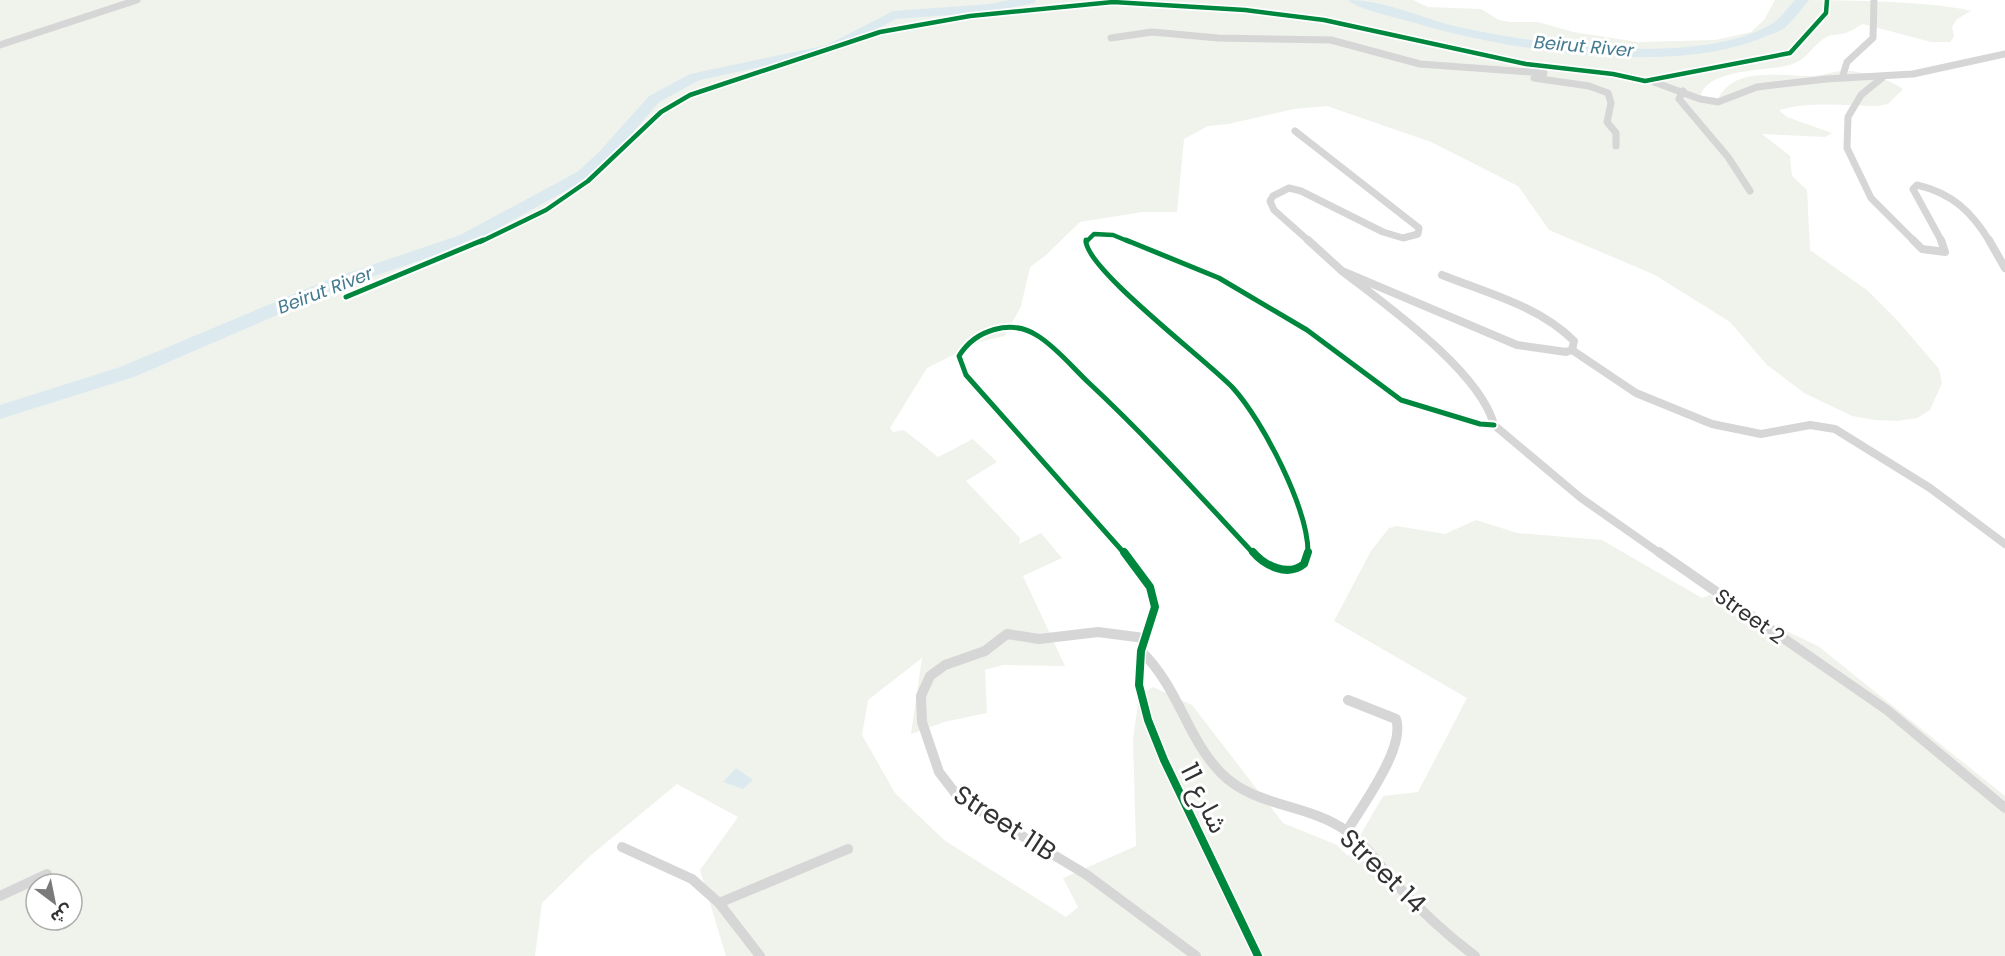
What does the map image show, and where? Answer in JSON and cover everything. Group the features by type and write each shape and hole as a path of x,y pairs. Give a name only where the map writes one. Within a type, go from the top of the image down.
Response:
{"street":[{"path":"0,45 137,0"},
{"path":"1652,81 1790,53 1826,13 1827,0"},
{"path":"1842,78 1848,58 1871,41 1875,34 1872,14 1874,0"},
{"path":"346,297 506,231 546,210 588,181 661,112 690,95 880,32 970,16 1113,2 1245,10 1324,20 1526,64 1652,81 1700,99 1718,102 1757,87 1842,78 1882,78 1964,65 2005,54"},
{"path":"1111,38 1152,32 1218,38 1331,40 1410,63 1624,76"},
{"path":"1515,71 1529,77 1597,88 1608,93 1611,103 1607,122 1618,139 1616,146"},
{"path":"1882,78 1861,94 1848,117 1846,129 1847,148 1866,192 1922,249 1945,252 1946,249 1912,189 1917,185 1954,197 1979,221 2005,268"},
{"path":"1683,91 1679,99 1728,157 1750,191"},
{"path":"1295,131 1419,228 1418,234 1403,238 1383,231 1301,191 1283,189 1273,196 1270,201 1274,210 1459,370 1481,393 1496,417 1494,425"},
{"name":"شارع 11","path":"1258,956 1164,760 1148,720 1139,685 1141,651 1155,607 1145,578 966,375 958,356 969,341 1002,327 1018,328 1038,336 1140,431 1260,560 1271,567 1284,570 1299,568 1309,555 1308,540 1290,486 1243,401 1231,386 1126,293 1090,255 1085,247 1086,238 1094,234 1113,235 1220,278 1307,330 1401,400 1480,424 1494,425"},
{"path":"1342,271 1517,345 1566,352 1572,350"},
{"path":"1442,275 1521,307 1567,332 1574,341 1572,350"},
{"path":"1572,350 1622,388 1717,425 1763,434 1795,426 1815,425 1842,432 1921,479 2005,543"},
{"name":"Street 2","path":"1494,425 1581,498 1887,710 2005,808"},
{"name":"Street 11B","path":"1144,638 1098,632 1039,639 1007,634 985,651 945,665 930,676 921,696 922,722 939,772 958,798 1087,875 1196,956"},
{"name":"Street 14","path":"1141,651 1161,669 1218,770 1235,786 1269,803 1321,817 1347,831 1425,912 1475,956"},
{"path":"1347,831 1388,763 1399,727 1397,721 1390,716 1348,700"},
{"path":"622,847 692,879 719,903 760,956"},
{"path":"719,903 848,849"},
{"path":"0,897 24,883"}],"shaded area":[{"path":"0,0 1413,0 1428,7 1481,9 1499,20 1538,22 1573,32 1638,42 1715,40 1751,32 1764,20 1775,0 1904,3 1953,7 1971,11 1957,19 1952,27 1954,37 1950,42 1931,42 1863,24 1846,33 1825,38 1803,58 1792,64 1726,75 1707,86 1701,94 1706,104 1717,102 1724,90 1745,77 1814,76 1838,71 1873,76 1903,89 1888,104 1878,106 1816,105 1779,110 1787,117 1832,133 1825,137 1762,134 1790,156 1792,176 1807,190 1810,250 1867,290 1898,321 1939,369 1942,383 1930,410 1917,418 1897,421 1852,416 1804,393 1767,365 1730,322 1655,275 1549,230 1518,186 1431,142 1327,106 1294,109 1228,124 1208,126 1184,139 1177,212 1142,212 1080,222 1045,256 1030,267 1021,306 1005,336 979,342 927,368 890,428 893,432 904,430 938,457 973,439 997,462 966,481 1020,538 1019,544 1041,533 1062,558 1023,576 1065,666 1003,665 985,670 987,713 944,722 911,734 922,658 868,700 862,735 895,793 944,840 1066,917 1078,907 1063,878 1136,846 1133,739 1139,696 1153,687 1192,705 1283,823 1337,845 1348,856 1383,796 1418,792 1467,698 1334,621 1371,551 1389,528 1397,526 1445,534 1476,520 1517,533 1602,540 1702,598 1710,595 1818,646 2005,796 2005,956 726,956 700,870 738,817 677,784 590,856 542,903 535,956 0,956"},
{"path":"736,768 753,780 743,789 723,782"}],"waterway":[{"name":"Beirut River","path":"0,412 127,372 336,283 466,239 583,175 605,155 654,99 695,77 831,48 893,15 990,8 1029,0"},
{"name":"Beirut River","path":"1355,0 1442,27 1489,37 1587,50 1641,52 1694,50 1742,42 1779,26 1802,0"}],"cycle path":[{"path":"346,297 506,231 546,210 588,181 661,112 690,95 880,32 970,16 1113,2 1245,10 1324,20 1526,64 1613,74 1645,81 1790,53 1826,13 1827,0"},
{"path":"1258,956 1164,760 1148,720 1139,685 1141,651 1155,607 1150,587 1139,569 966,375 959,356 966,345 983,332 1005,329 1038,336 1140,431 1260,560 1280,569 1294,569 1304,564 1308,554 1308,542 1287,480 1263,430 1234,389 1146,312 1090,255 1085,247 1086,239 1094,234 1113,235 1219,278 1307,330 1401,400 1480,424 1494,425"}]}
